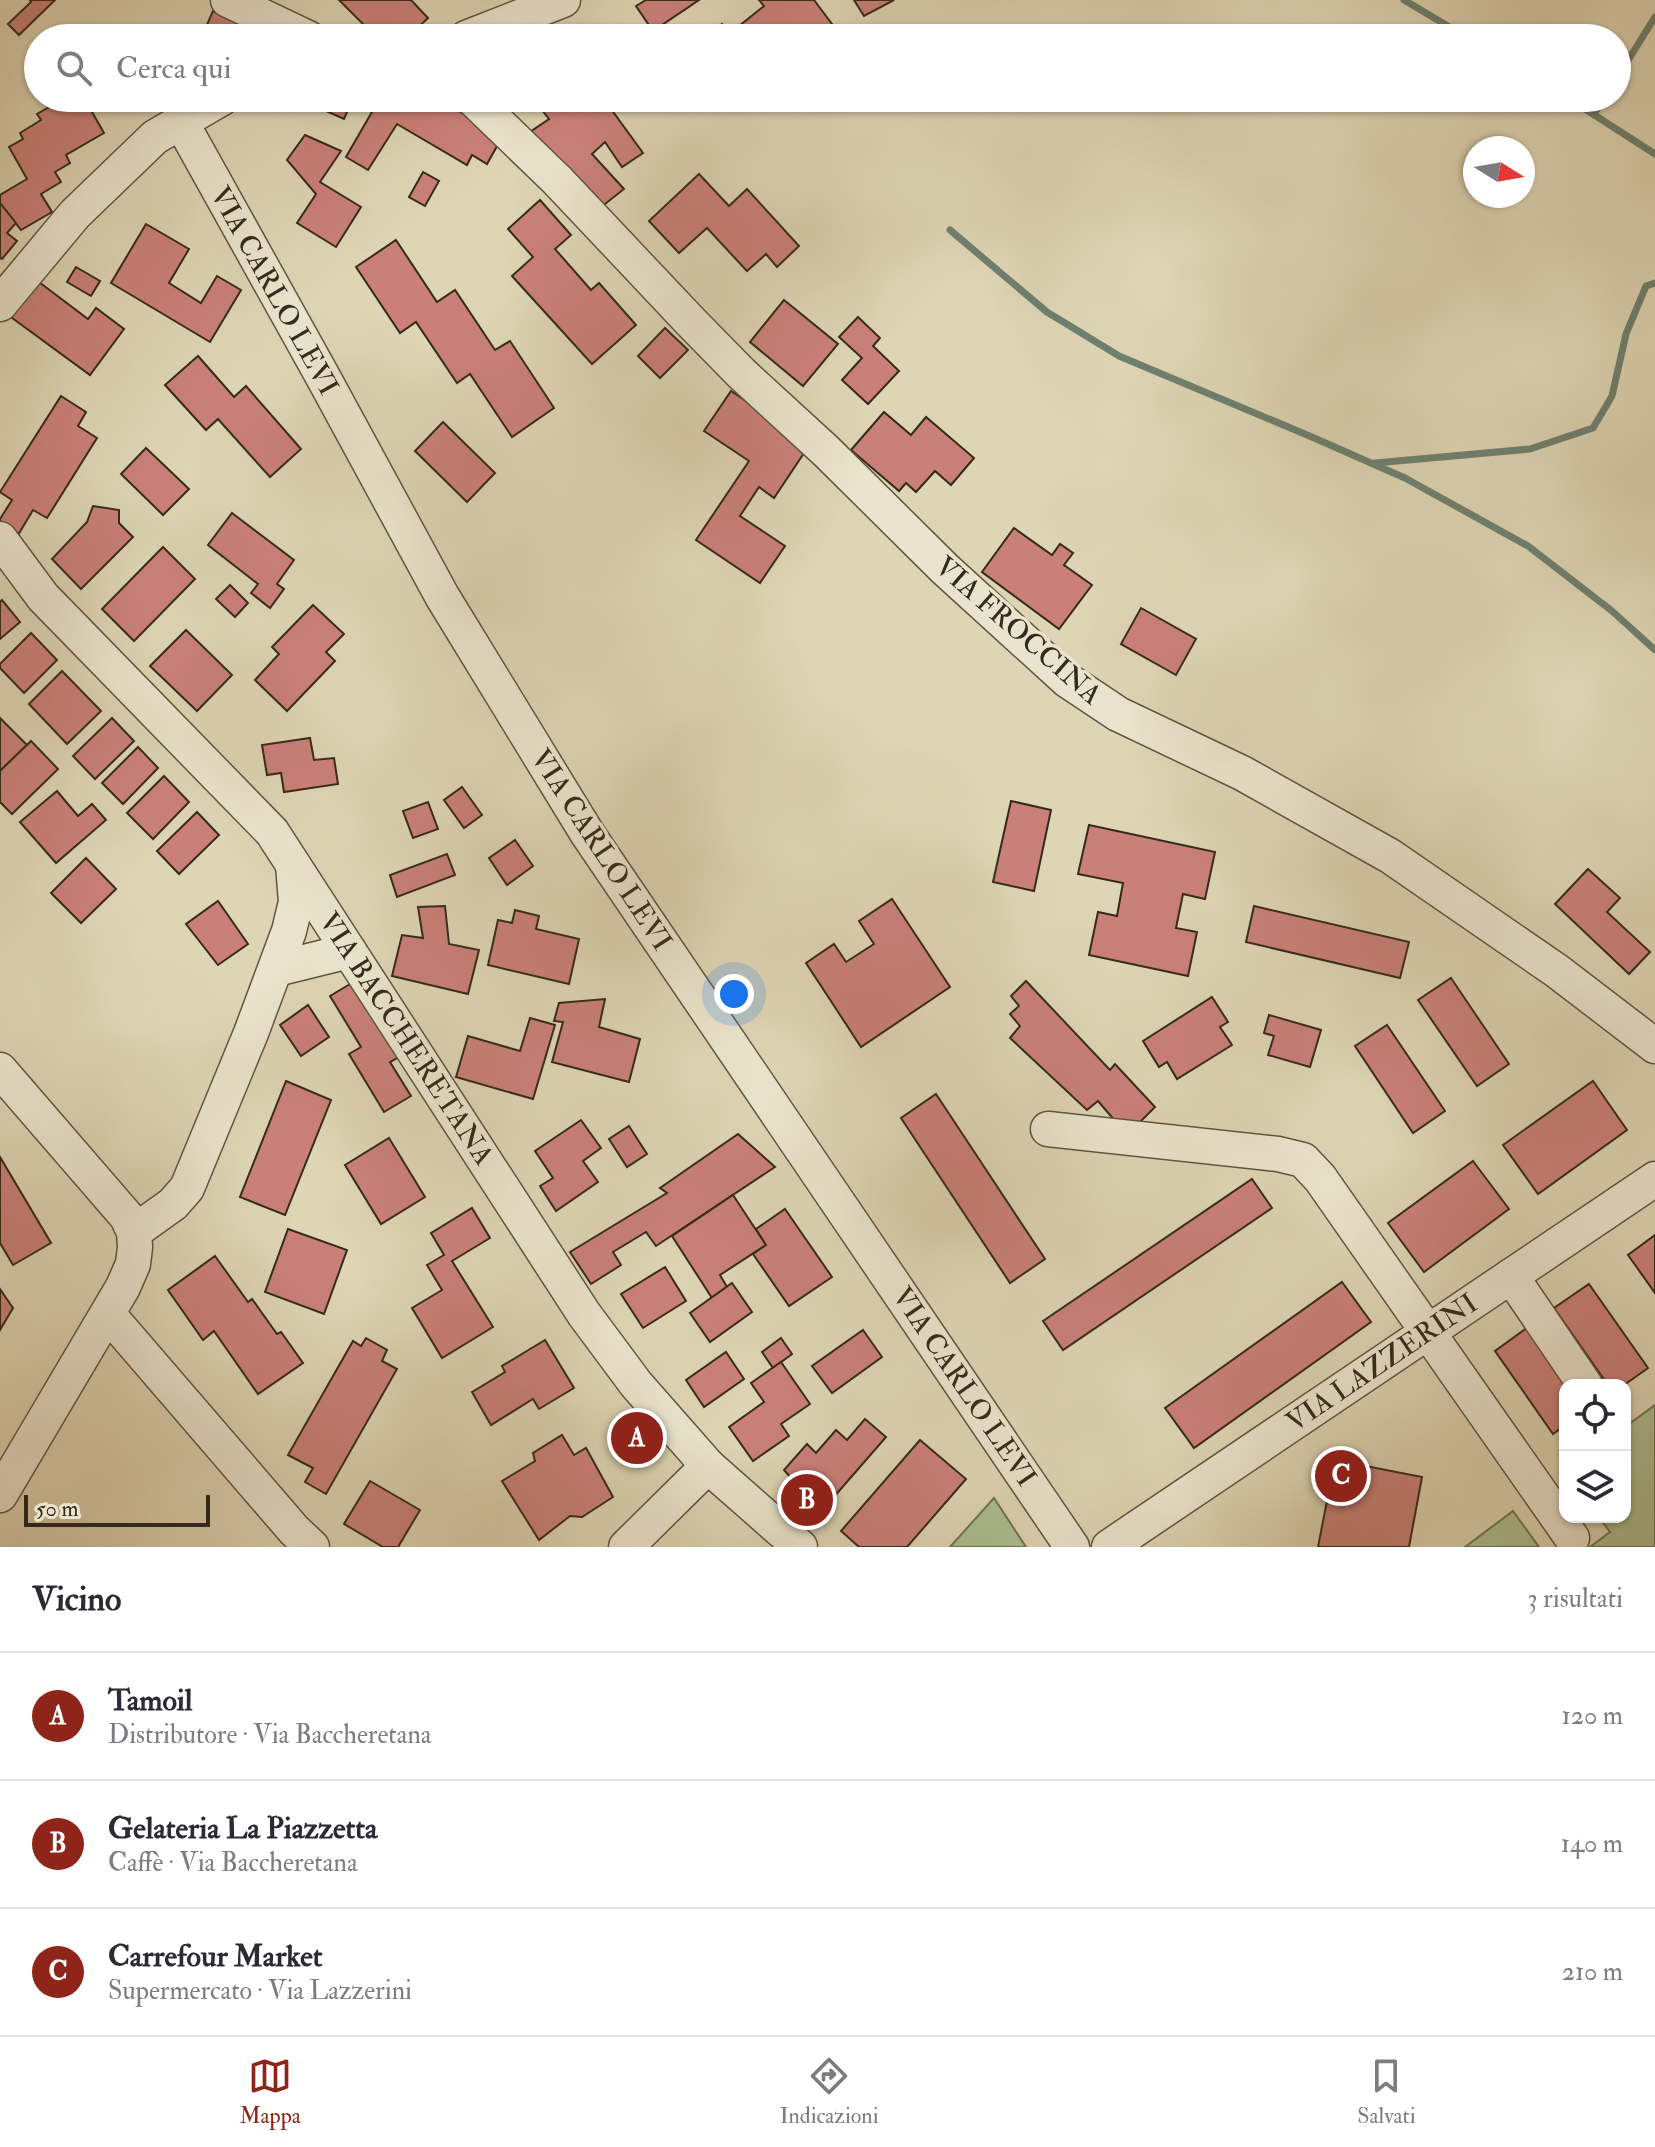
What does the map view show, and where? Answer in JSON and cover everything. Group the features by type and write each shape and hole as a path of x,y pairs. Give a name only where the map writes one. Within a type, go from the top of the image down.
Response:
{"street":[{"path":"228,0 279,24"},
{"path":"502,24 563,0"},
{"path":"0,304 75,214 155,137 198,112"},
{"name":"VIA FROCCINA","path":"487,112 557,180 742,374 1045,661 1089,696 1118,714 1242,773 1390,856 1557,971 1655,1046"},
{"name":"VIA CARLO LEVI","path":"181,122 442,596 587,833 1072,1547"},
{"name":"VIA BACCHERETANA","path":"0,539 43,597 272,832 584,1314 636,1384 708,1466 800,1547"},
{"path":"135,1240 187,1188 289,931 296,902 293,865"},
{"path":"276,969 349,951"},
{"path":"0,1070 117,1204 135,1240 129,1276 0,1495"},
{"path":"1048,1129 1278,1154 1303,1160 1320,1178 1572,1538"},
{"name":"VIA LAZZERINI","path":"1109,1547 1428,1331 1653,1185"},
{"path":"1511,1276 1581,1379"},
{"path":"108,1314 312,1547"},
{"path":"626,1547 708,1466"}],"green space":[{"path":"1655,1405 1655,1547 1590,1547 1610,1532 1603,1523 1631,1523 1631,1423"},
{"path":"994,1498 1026,1547 950,1547"},
{"path":"1513,1511 1539,1547 1465,1547"}],"building":[{"path":"55,0 30,24 24,24 24,30 19,35 8,24 31,2"},
{"path":"339,0 411,0 428,18 422,24 363,24"},
{"path":"646,0 699,0 663,24 648,24 636,6"},
{"path":"759,0 814,0 832,24 742,24 764,6"},
{"path":"854,0 894,0 864,16"},
{"path":"213,11 240,24 207,24"},
{"path":"92,112 104,133 66,155 70,163 55,172 61,182 41,194 52,212 21,230 0,203 0,195 27,179 9,147 23,139 20,133 41,120 37,114"},
{"path":"328,112 347,112 344,119"},
{"path":"372,112 461,112 501,139 487,164 472,155 467,165 397,124 368,170 346,157"},
{"path":"543,112 613,112 643,153 622,167 605,142 592,154 624,189 600,208 530,132 549,119"},
{"path":"305,135 341,151 320,182 361,207 336,247 297,223 316,194 287,160"},
{"path":"423,172 439,181 425,206 409,197"},
{"path":"699,174 729,206 747,189 799,246 777,267 766,254 747,271 707,228 679,253 649,221"},
{"path":"540,200 571,235 555,249 591,290 599,283 636,325 592,364 512,276 533,257 508,229"},
{"path":"0,203 16,223 7,233 17,241 2,259 0,258"},
{"path":"146,224 189,249 169,283 201,303 217,276 241,290 210,342 111,283"},
{"path":"396,240 437,302 455,290 495,350 510,341 554,408 512,437 470,374 457,383 416,322 400,333 356,267"},
{"path":"76,267 100,281 91,296 67,282"},
{"path":"31,276 88,319 96,308 124,329 90,375 4,312"},
{"path":"784,300 838,344 803,386 750,342"},
{"path":"858,317 880,338 873,346 899,371 868,404 842,380 862,358 839,337"},
{"path":"665,328 688,350 660,378 638,356"},
{"path":"198,356 234,397 246,386 301,449 270,477 218,419 206,430 165,385"},
{"path":"731,391 810,444 774,498 759,487 740,516 785,546 760,583 696,540 749,461 704,431"},
{"path":"61,396 86,412 78,426 97,438 47,518 33,510 18,535 0,524 12,500 0,492"},
{"path":"884,412 911,435 926,417 974,458 951,485 935,471 916,492 906,483 899,491 851,450"},
{"path":"443,422 495,473 467,502 415,451"},
{"path":"146,448 189,489 163,515 121,474"},
{"path":"93,506 119,510 119,523 133,537 81,589 52,559 87,522"},
{"path":"232,513 294,560 277,584 284,589 270,608 251,593 258,584 208,545"},
{"path":"1014,528 1052,555 1060,544 1073,553 1064,565 1092,585 1059,629 982,572"},
{"path":"163,547 195,579 134,641 102,609"},
{"path":"230,585 248,603 235,617 216,599"},
{"path":"2,600 20,622 0,639 0,602"},
{"path":"313,605 344,634 326,652 335,661 287,711 255,680 279,654 272,647"},
{"path":"1141,608 1196,639 1176,675 1121,644"},
{"path":"186,630 232,675 197,711 150,666"},
{"path":"31,633 57,660 24,693 0,668 0,664"},
{"path":"62,671 101,711 67,744 29,704"},
{"path":"0,718 27,745 0,771"},
{"path":"112,718 134,741 95,779 73,756"},
{"path":"310,738 314,760 334,758 338,784 284,792 281,773 267,775 262,745"},
{"path":"31,741 58,769 12,814 0,802 0,771"},
{"path":"138,747 158,768 123,804 102,783"},
{"path":"164,776 189,802 153,839 127,813"},
{"path":"462,787 482,815 464,828 444,800"},
{"path":"57,791 78,816 92,804 106,820 56,863 20,822"},
{"path":"1011,801 1051,810 1034,891 993,882"},
{"path":"428,802 438,829 413,838 403,811"},
{"path":"197,812 219,835 179,874 157,851"},
{"path":"1089,825 1215,852 1205,899 1183,894 1176,928 1197,932 1188,976 1089,955 1098,912 1117,916 1123,883 1078,874"},
{"path":"515,840 533,866 507,885 489,858"},
{"path":"447,854 455,875 397,897 390,875"},
{"path":"86,858 116,889 81,923 51,893"},
{"path":"1588,869 1620,898 1607,912 1650,952 1629,974 1555,904"},
{"path":"892,899 950,987 861,1047 806,963 834,944 846,962 874,944 859,921"},
{"path":"218,901 248,944 218,965 186,924"},
{"path":"445,906 449,944 479,950 468,994 392,976 402,935 423,938 418,907"},
{"path":"1254,906 1409,942 1400,978 1246,942"},
{"path":"515,910 539,916 536,929 579,939 569,984 488,965 498,920 512,923"},
{"path":"1451,978 1509,1064 1477,1086 1418,1000"},
{"path":"355,981 401,1056 390,1062 411,1096 384,1112 349,1054 361,1047 330,996"},
{"path":"1026,981 1110,1070 1115,1064 1155,1107 1127,1135 1098,1101 1087,1110 1010,1038 1020,1026 1010,1014 1019,1006 1011,996"},
{"path":"1212,997 1228,1022 1220,1027 1232,1045 1177,1079 1167,1062 1159,1067 1143,1041"},
{"path":"605,999 599,1027 640,1039 629,1082 552,1062 563,1022 554,1021 559,1003"},
{"path":"308,1005 329,1037 301,1056 280,1025"},
{"path":"1269,1015 1321,1030 1310,1067 1268,1055 1274,1036 1264,1033"},
{"path":"530,1018 555,1025 533,1099 456,1077 468,1036 520,1051"},
{"path":"1387,1025 1445,1111 1413,1133 1355,1046"},
{"path":"286,1081 331,1100 285,1215 240,1197"},
{"path":"1593,1081 1627,1130 1538,1194 1503,1145"},
{"path":"936,1094 1045,1259 1010,1283 901,1118"},
{"path":"581,1120 601,1148 583,1161 598,1182 556,1211 540,1186 553,1178 535,1151"},
{"path":"629,1126 647,1154 627,1167 609,1139"},
{"path":"738,1134 775,1167 656,1246 646,1232 613,1252 621,1265 591,1284 570,1252 667,1193 660,1188"},
{"path":"389,1138 425,1197 381,1224 345,1165"},
{"path":"0,1157 51,1243 13,1265 0,1243"},
{"path":"1473,1161 1509,1209 1424,1272 1388,1223"},
{"path":"1252,1179 1272,1208 1063,1350 1043,1321"},
{"path":"733,1195 766,1245 720,1275 727,1287 712,1298 672,1236"},
{"path":"472,1208 490,1238 452,1261 493,1327 442,1358 412,1308 442,1290 427,1265 444,1255 431,1233"},
{"path":"785,1209 832,1277 789,1306 753,1254 766,1245 756,1229"},
{"path":"288,1229 347,1250 324,1314 265,1292"},
{"path":"1655,1235 1655,1293 1628,1255"},
{"path":"215,1256 248,1302 252,1299 303,1363 258,1394 214,1331 203,1340 168,1290"},
{"path":"665,1267 686,1301 643,1328 621,1294"},
{"path":"1342,1282 1371,1322 1194,1448 1165,1408"},
{"path":"732,1283 752,1312 710,1342 690,1313"},
{"path":"1589,1284 1648,1368 1631,1380 1604,1379 1554,1308"},
{"path":"0,1289 13,1308 0,1330"},
{"path":"1528,1327 1561,1379 1559,1430 1553,1434 1495,1351"},
{"path":"863,1330 882,1357 832,1393 812,1366"},
{"path":"366,1338 387,1350 382,1361 397,1369 326,1494 305,1482 313,1468 288,1455 353,1341 361,1346"},
{"path":"781,1338 792,1354 773,1368 762,1352"},
{"path":"545,1340 574,1388 539,1409 533,1399 491,1425 472,1392 505,1372 502,1366"},
{"path":"726,1352 744,1379 704,1407 686,1380"},
{"path":"781,1362 810,1404 781,1424 789,1436 753,1461 729,1427 764,1402 751,1383"},
{"path":"865,1419 886,1437 819,1514 787,1486 792,1479 784,1470 807,1444 816,1453 836,1430 847,1440"},
{"path":"633,1427 656,1444 638,1467 615,1449"},
{"path":"562,1435 574,1455 586,1448 613,1497 582,1517 570,1516 539,1540 502,1481 535,1461 533,1453"},
{"path":"920,1440 966,1479 907,1547 859,1547 841,1531"},
{"path":"1335,1460 1422,1477 1409,1547 1318,1547"},
{"path":"370,1481 420,1510 398,1547 383,1547 344,1524"}],"waterway":[{"path":"1404,0 1444,24"},
{"path":"1631,56 1655,17"},
{"path":"1590,112 1655,154"},
{"path":"950,230 1047,312 1119,356 1405,478 1528,546 1612,611 1655,650"},
{"path":"1375,463 1530,449 1593,428 1612,396 1626,334 1646,286 1655,283"}],"place":[{"name":"Tamoil","path":"637,1438"},
{"name":"Carrefour Market","path":"1341,1476"},
{"name":"Gelateria La Piazzetta","path":"807,1500"}]}
